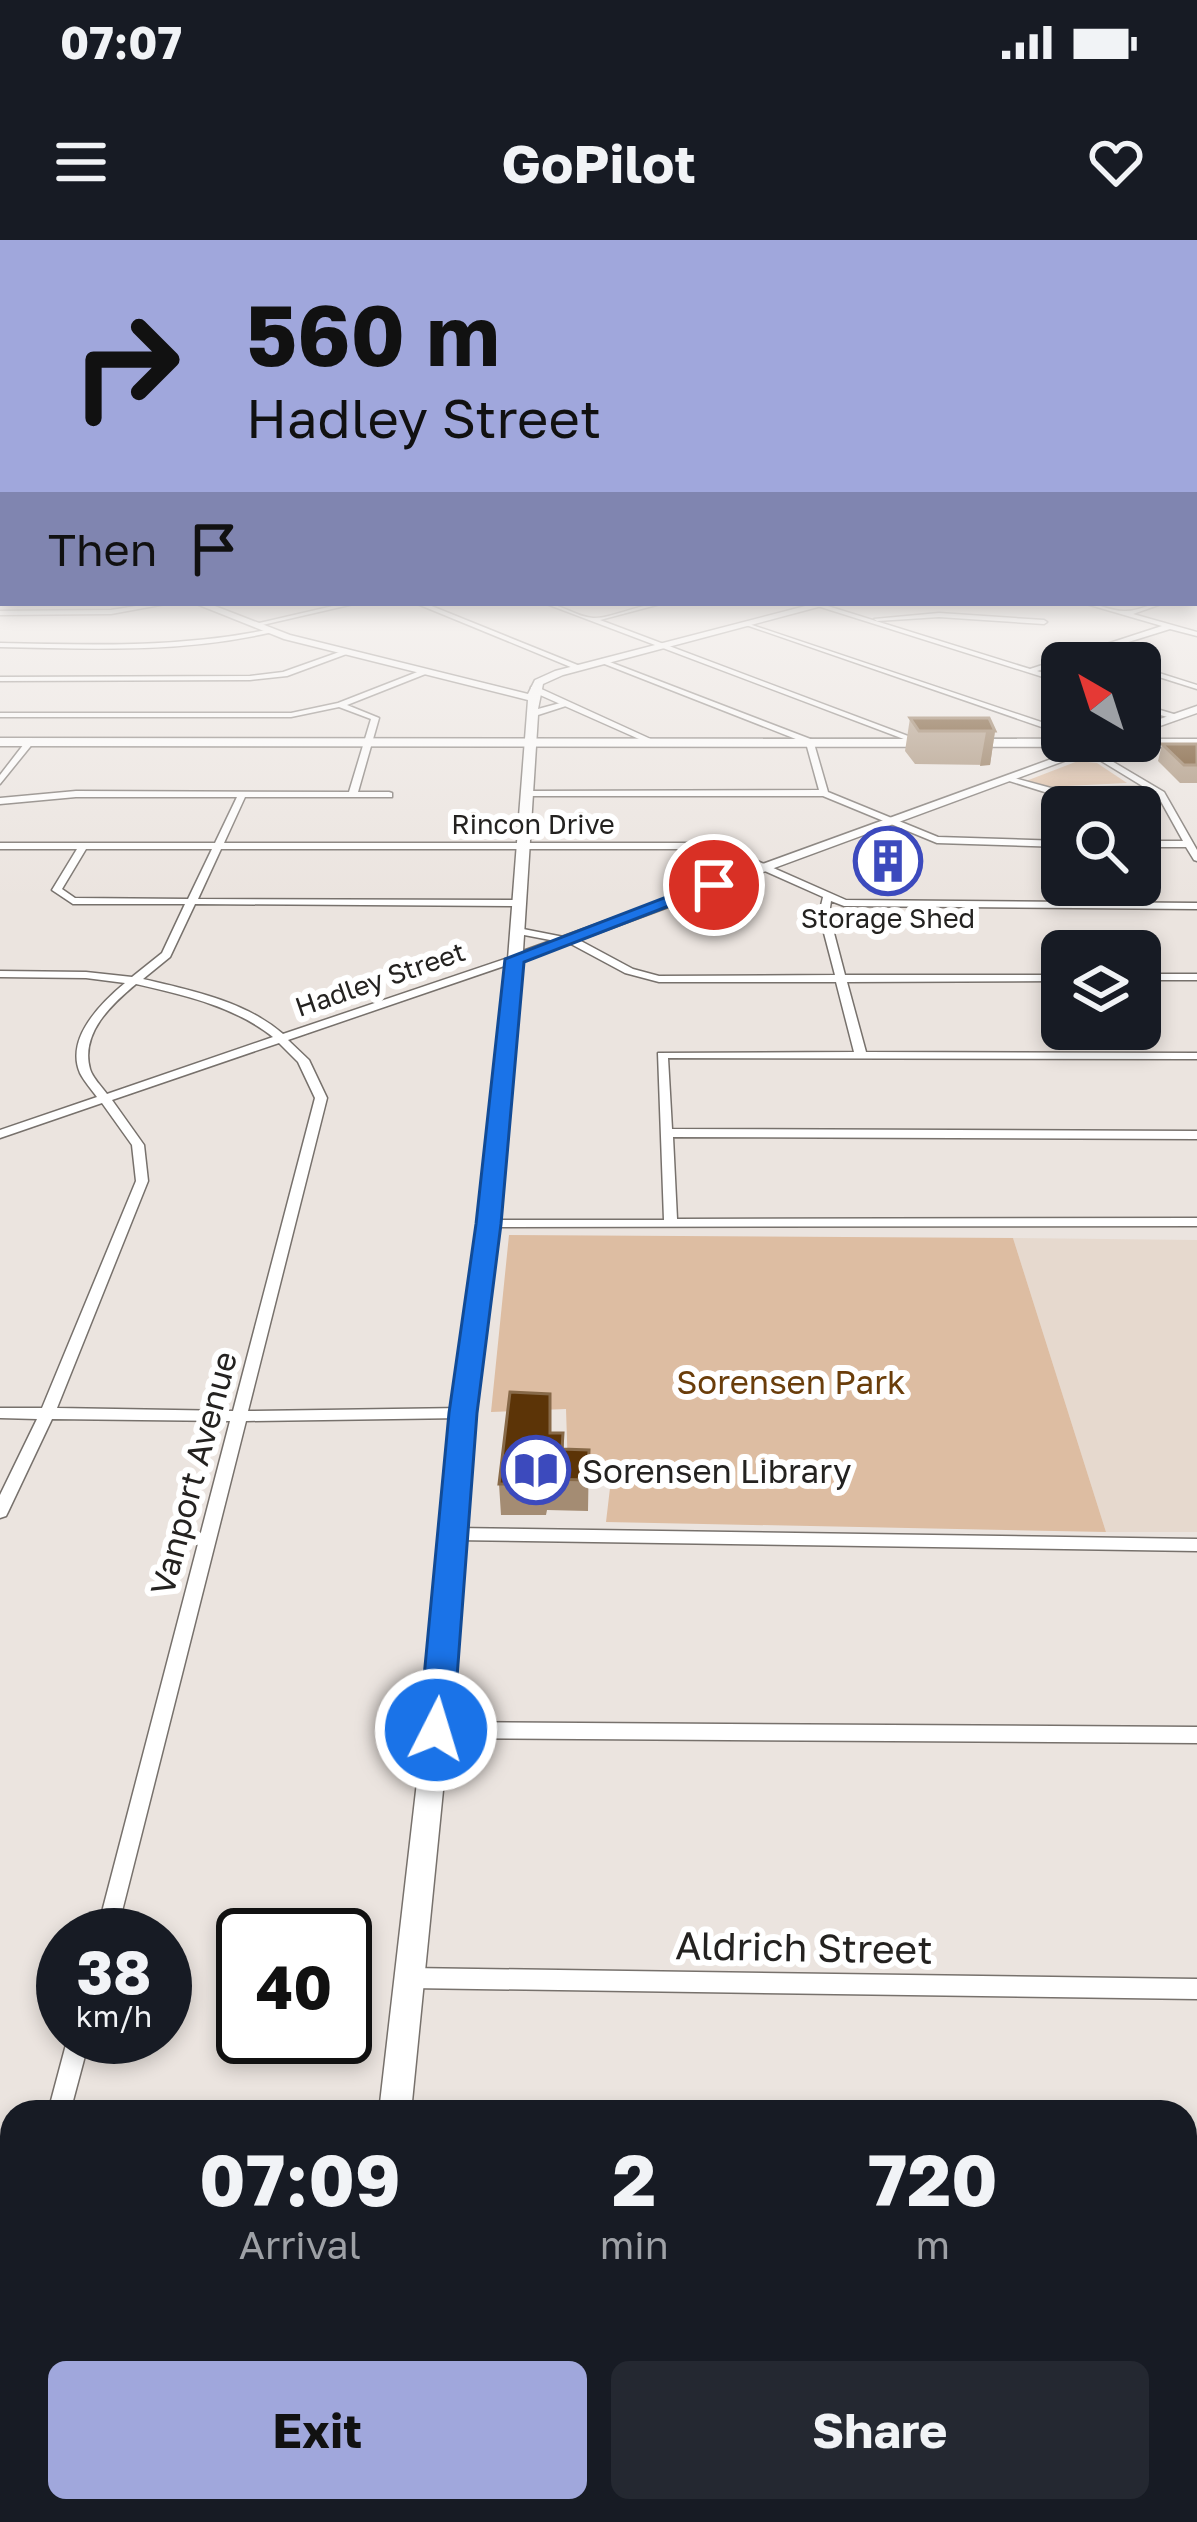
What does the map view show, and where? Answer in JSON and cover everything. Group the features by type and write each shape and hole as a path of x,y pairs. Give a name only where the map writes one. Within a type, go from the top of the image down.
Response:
{"main road":[{"path":"1161,734 1195,742"},
{"path":"0,742 1041,742"},
{"path":"1030,742 1041,747"},
{"path":"1161,742 1195,742"}],"street":[{"path":"0,716 291,715 340,705 385,686"},
{"path":"491,686 534,693 651,741"},
{"path":"396,2100 436,1730 463,1413 488,1224 537,686"},
{"path":"670,686 810,742 824,793"},
{"path":"773,686 920,742"},
{"path":"930,686 1041,725"},
{"path":"340,705 375,718 353,793"},
{"path":"533,713 564,705"},
{"path":"1161,722 1197,709"},
{"path":"1161,713 1174,717"},
{"path":"2,775 30,742"},
{"name":"Hadley Street","path":"0,1134 514,959 1053,762"},
{"path":"1110,762 1148,786"},
{"path":"1007,778 1041,788"},
{"path":"0,1511 47,1414 142,1181 138,1145 84,1070 84,1043 91,1024 130,983 166,955 243,793"},
{"path":"526,794 824,793 949,842 1041,844"},
{"path":"0,801 76,794 389,795"},
{"path":"1161,797 1172,808 1177,829 1197,858"},
{"path":"1161,844 1188,844"},
{"path":"83,845 57,890 64,896 107,904 519,903"},
{"name":"Rincon Drive","path":"0,846 701,846 734,854 827,898 881,906 1197,906"},
{"path":"827,898 824,914 861,1056"},
{"path":"517,929 532,936 565,938 637,976 1041,978"},
{"path":"0,974 71,974 215,1000 245,1012 281,1037"},
{"path":"1161,977 1197,977"},
{"name":"Vanport Avenue","path":"113,1908 321,1098 311,1071 281,1037"},
{"path":"670,1222 662,1055 1197,1056"},
{"path":"669,1133 1197,1135"},
{"path":"488,1224 1197,1222"},
{"path":"0,1412 463,1413"},
{"path":"454,1534 1197,1545"},
{"path":"436,1730 1197,1735"},
{"name":"Aldrich Street","path":"410,1978 1197,1988"},
{"path":"62,2100 72,2064"}],"shaded area":[{"path":"1013,1238 1197,1240 1197,1532 1106,1532"}],"green space":[{"path":"1088,762 1127,783 1043,786 1026,781"},
{"name":"Sorensen Park","path":"509,1235 1013,1238 1106,1532 606,1522 612,1471 568,1471 566,1409 491,1412"}],"building":[{"path":"910,718 989,718 995,731 919,731"},
{"path":"1162,744 1197,744 1197,765 1184,765"},
{"path":"510,1392 550,1394 550,1433 563,1433 562,1449 589,1450 588,1480 499,1484"}],"place":[{"name":"Storage Shed","path":"888,861"},
{"name":"Sorensen Library","path":"536,1470"}],"route":[{"path":"436,1730 463,1413 488,1224 514,959 714,885"}]}
